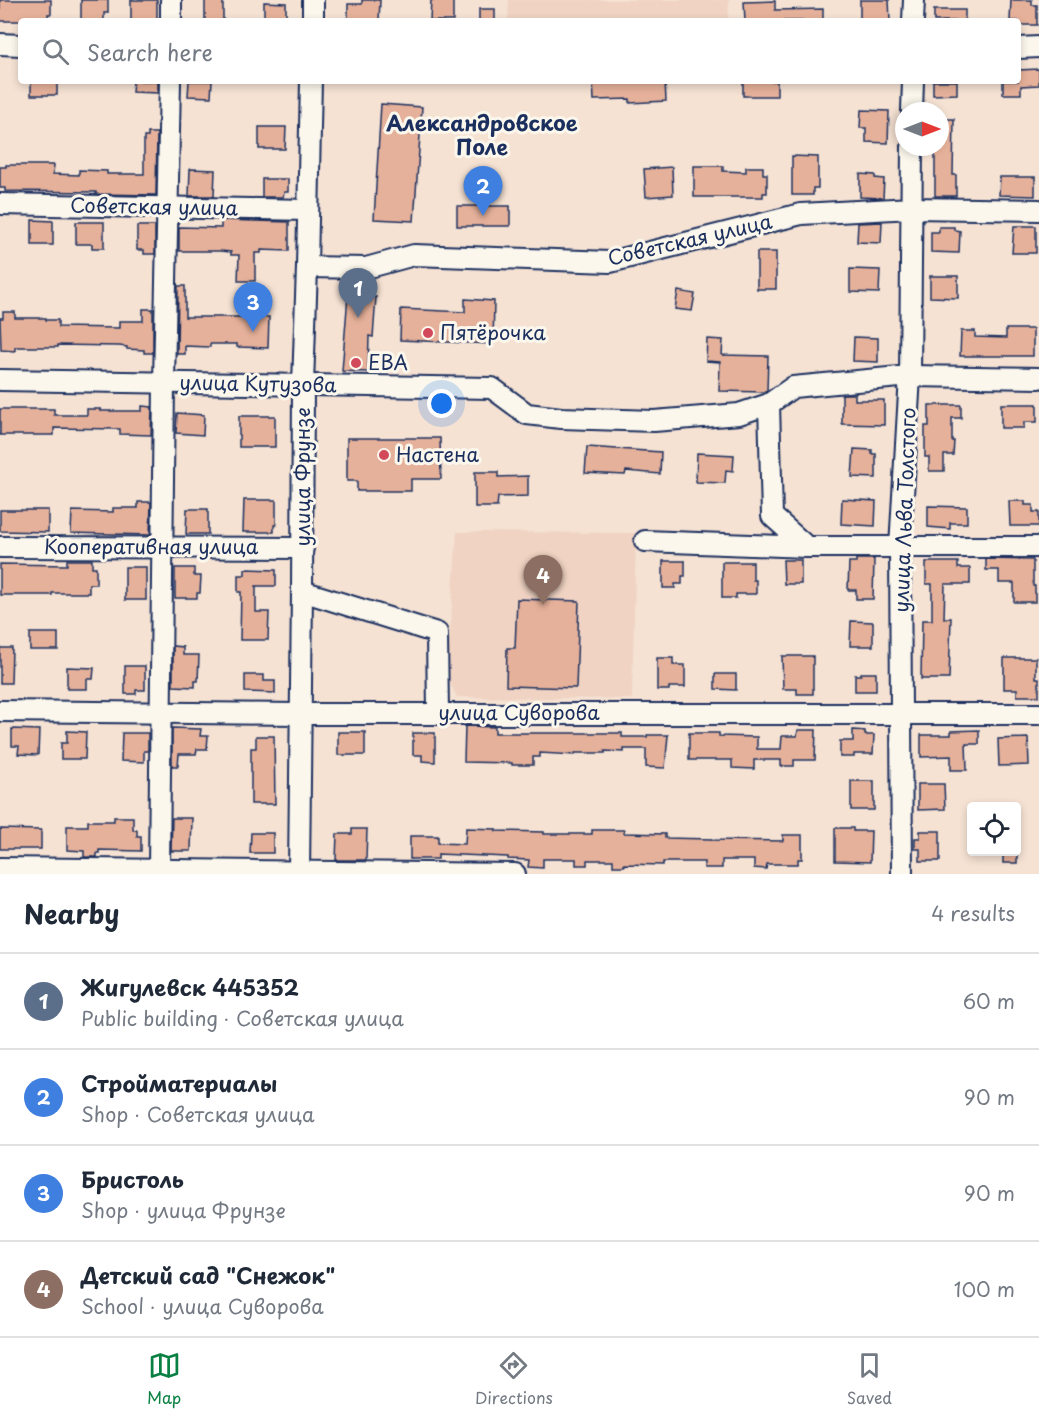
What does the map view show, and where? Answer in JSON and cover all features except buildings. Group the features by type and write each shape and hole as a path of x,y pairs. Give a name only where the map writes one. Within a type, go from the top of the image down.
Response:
{"street":[{"path":"171,0 171,18"},
{"path":"313,0 313,18"},
{"path":"913,18 914,0"},
{"path":"0,44 18,45"},
{"path":"1021,48 1039,47"},
{"path":"159,870 170,84"},
{"name":"улица Фрунзе","path":"299,873 303,385 311,84"},
{"path":"912,102 913,84"},
{"name":"улица Льва Толстого","path":"902,874 900,547 910,376 912,156"},
{"name":"Советская улица","path":"0,204 308,210"},
{"name":"Советская улица","path":"307,267 366,268 414,255 610,262 801,214 912,208 1039,210"},
{"name":"улица Кутузова","path":"0,380 492,388 527,414 561,418 654,421 739,414 769,404 793,387 910,376 1039,378"},
{"path":"769,404 772,516 807,546"},
{"path":"645,541 807,546 1039,547"},
{"name":"Кооперативная улица","path":"0,547 303,548"},
{"path":"302,591 437,633 438,714"},
{"name":"улица Суворова","path":"0,711 300,714 1039,714"},
{"path":"0,868 515,874"}],"shaded area":[{"path":"509,0 729,0 728,18 508,18"},
{"path":"457,532 636,533 632,699 457,697 447,677"}],"place":[{"name":"Стройматериалы","path":"483,216"},
{"name":"Жигулевск 445352","path":"358,318"},
{"name":"Бристоль","path":"253,332"},
{"name":"Пятёрочка","path":"428,333"},
{"name":"ЕВА","path":"356,363"},
{"name":"Настена","path":"384,455"},
{"name":"Детский сад \"Снежок\"","path":"543,605"}],"district":[{"name":"Александровское Поле","path":"482,136"}]}
